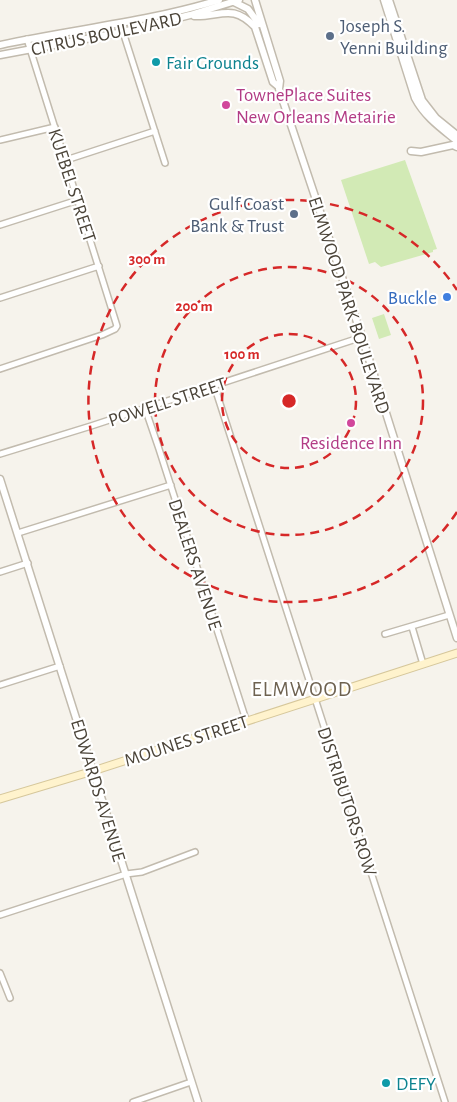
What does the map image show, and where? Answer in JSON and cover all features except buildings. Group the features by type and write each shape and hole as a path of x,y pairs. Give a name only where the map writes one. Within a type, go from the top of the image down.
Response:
{"main road":[{"name":"MOUNES STREET","path":"0,799 93,771 457,653"}],"street":[{"path":"384,0 415,98 429,118 457,141"},
{"path":"389,0 422,100 436,118 456,132"},
{"path":"190,15 204,16 230,12 237,14 236,1 217,1"},
{"name":"CITRUS BOULEVARD","path":"0,45 120,23 217,1"},
{"name":"CITRUS BOULEVARD","path":"0,55 122,32 236,1"},
{"name":"ELMWOOD PARK BOULEVARD","path":"236,1 248,9 264,31"},
{"name":"ELMWOOD PARK BOULEVARD","path":"256,2 280,81 278,88"},
{"path":"173,19 202,8 204,4"},
{"name":"ELMWOOD PARK BOULEVARD","path":"237,14 255,27 273,82 278,88 362,337 457,638"},
{"path":"120,23 165,163"},
{"name":"KUEBEL STREET","path":"0,369 114,330 117,326 66,160 26,39"},
{"path":"0,140 55,127"},
{"path":"66,160 155,131"},
{"path":"411,151 421,152 453,146 457,147"},
{"path":"0,225 78,200"},
{"path":"0,298 99,266"},
{"name":"POWELL STREET","path":"0,454 362,337"},
{"name":"DISTRIBUTORS ROW","path":"214,385 445,1102"},
{"name":"DEALERS AVENUE","path":"145,408 246,720"},
{"name":"EDWARDS AVENUE","path":"0,479 198,1102"},
{"path":"18,533 171,485"},
{"path":"0,572 28,563"},
{"path":"385,634 449,614"},
{"path":"412,627 423,664"},
{"path":"0,685 60,666"},
{"path":"0,915 126,874 142,872 195,852"},
{"path":"0,973 10,998"},
{"path":"133,1102 191,1082"}],"green space":[{"path":"405,160 437,249 433,250 433,252 381,267 375,262 369,264 341,180"},
{"path":"384,314 391,335 379,339 372,318"}],"place":[{"name":"Joseph S. Yenni Building","path":"330,36"},
{"name":"Fair Grounds","path":"156,62"},
{"name":"TownePlace Suites New Orleans Metairie","path":"226,105"},
{"name":"Gulf Coast Bank & Trust","path":"294,214"},
{"name":"Buckle","path":"447,297"},
{"name":"Residence Inn","path":"351,423"},
{"name":"DEFY","path":"386,1083"}],"district":[{"name":"ELMWOOD","path":"302,689"}]}
